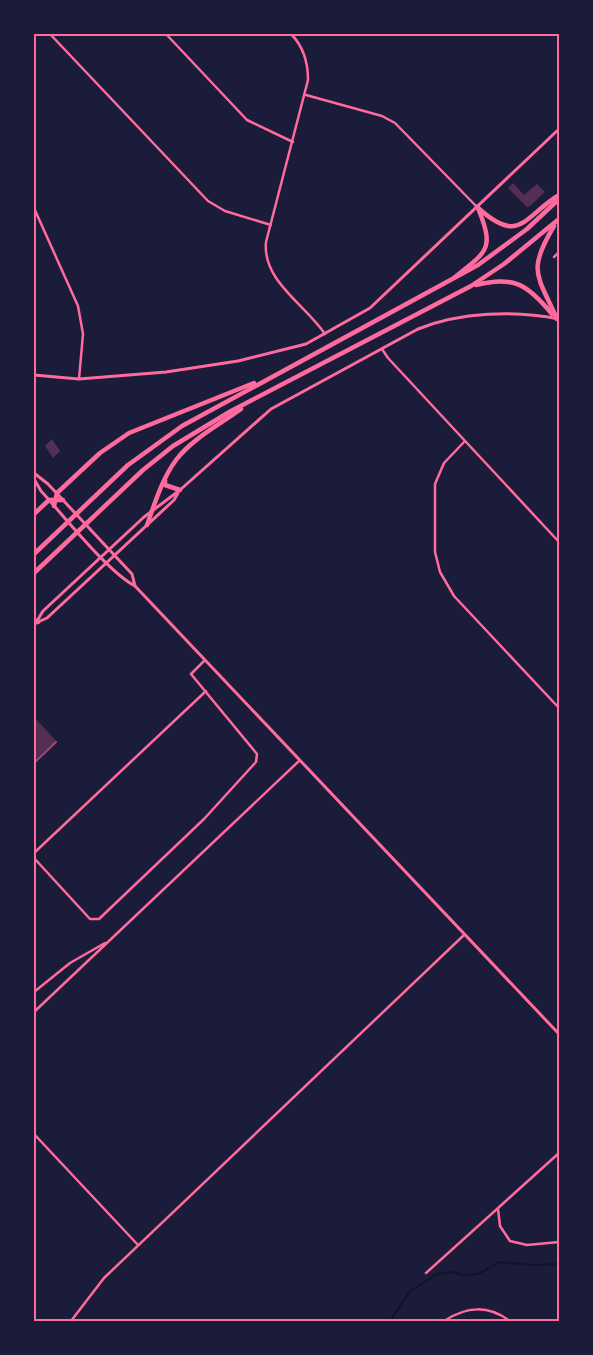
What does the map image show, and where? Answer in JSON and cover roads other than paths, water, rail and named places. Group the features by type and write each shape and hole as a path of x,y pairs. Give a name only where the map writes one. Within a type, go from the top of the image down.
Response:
{"highway":[{"path":"477,207 494,222 512,226 525,223 559,195"},
{"path":"34,554 128,466 176,430 450,281 494,255 527,230 559,199"},
{"path":"450,281 480,256 487,246 486,228 477,207"},
{"path":"34,573 101,509 173,446 204,426 470,286 504,264 557,221"},
{"path":"557,221 540,248 536,261 537,274 558,319"},
{"path":"470,286 498,280 520,284 536,295 558,319"},
{"path":"34,514 52,500 56,493 100,453 129,433 278,373"},
{"path":"147,525 165,478 176,460 191,444 253,401"},
{"path":"165,478 165,484 168,488 180,490"},
{"path":"52,500 63,500"},
{"path":"52,500 54,506"}],"street":[{"path":"50,34 208,200 225,211 271,225"},
{"path":"166,34 248,120 293,142"},
{"path":"292,34 304,51 308,66 306,95 266,250 270,269 325,334"},
{"path":"306,95 382,116 395,122 477,207"},
{"path":"34,374 49,378 79,379 166,372 238,361 293,349 325,334 370,308 559,129"},
{"path":"34,208 78,306 83,334 79,379"},
{"path":"554,256 559,252"},
{"path":"34,626 43,612 101,556 153,510 180,490 270,409 382,348 438,321 465,315 558,319"},
{"path":"382,348 388,358 559,542"},
{"path":"466,441 444,463 435,484 435,552 440,572 454,596 559,708"},
{"path":"34,473 63,500 132,574 136,586"},
{"path":"34,479 52,500"},
{"path":"36,621 47,618 108,563 174,500 180,490"},
{"path":"54,506 125,580 136,586 204,661 559,1034"},
{"path":"34,858 95,920 99,919 204,819 258,759 192,674 204,661"},
{"path":"34,853 206,691"},
{"path":"34,1012 299,761"},
{"path":"71,1321 104,1278 464,935"},
{"path":"34,992 70,962 109,941"},
{"path":"34,1134 138,1245"},
{"path":"426,1273 559,1153"},
{"path":"498,1209 500,1226 510,1241 527,1245 559,1242"},
{"path":"444,1321 462,1311 482,1308 492,1310 510,1321"}],"waterway":[{"path":"390,1321 409,1292 437,1274 454,1272 461,1275 478,1274 500,1262 533,1265 559,1264"}],"railway":[{"path":"34,763 56,742"}]}
